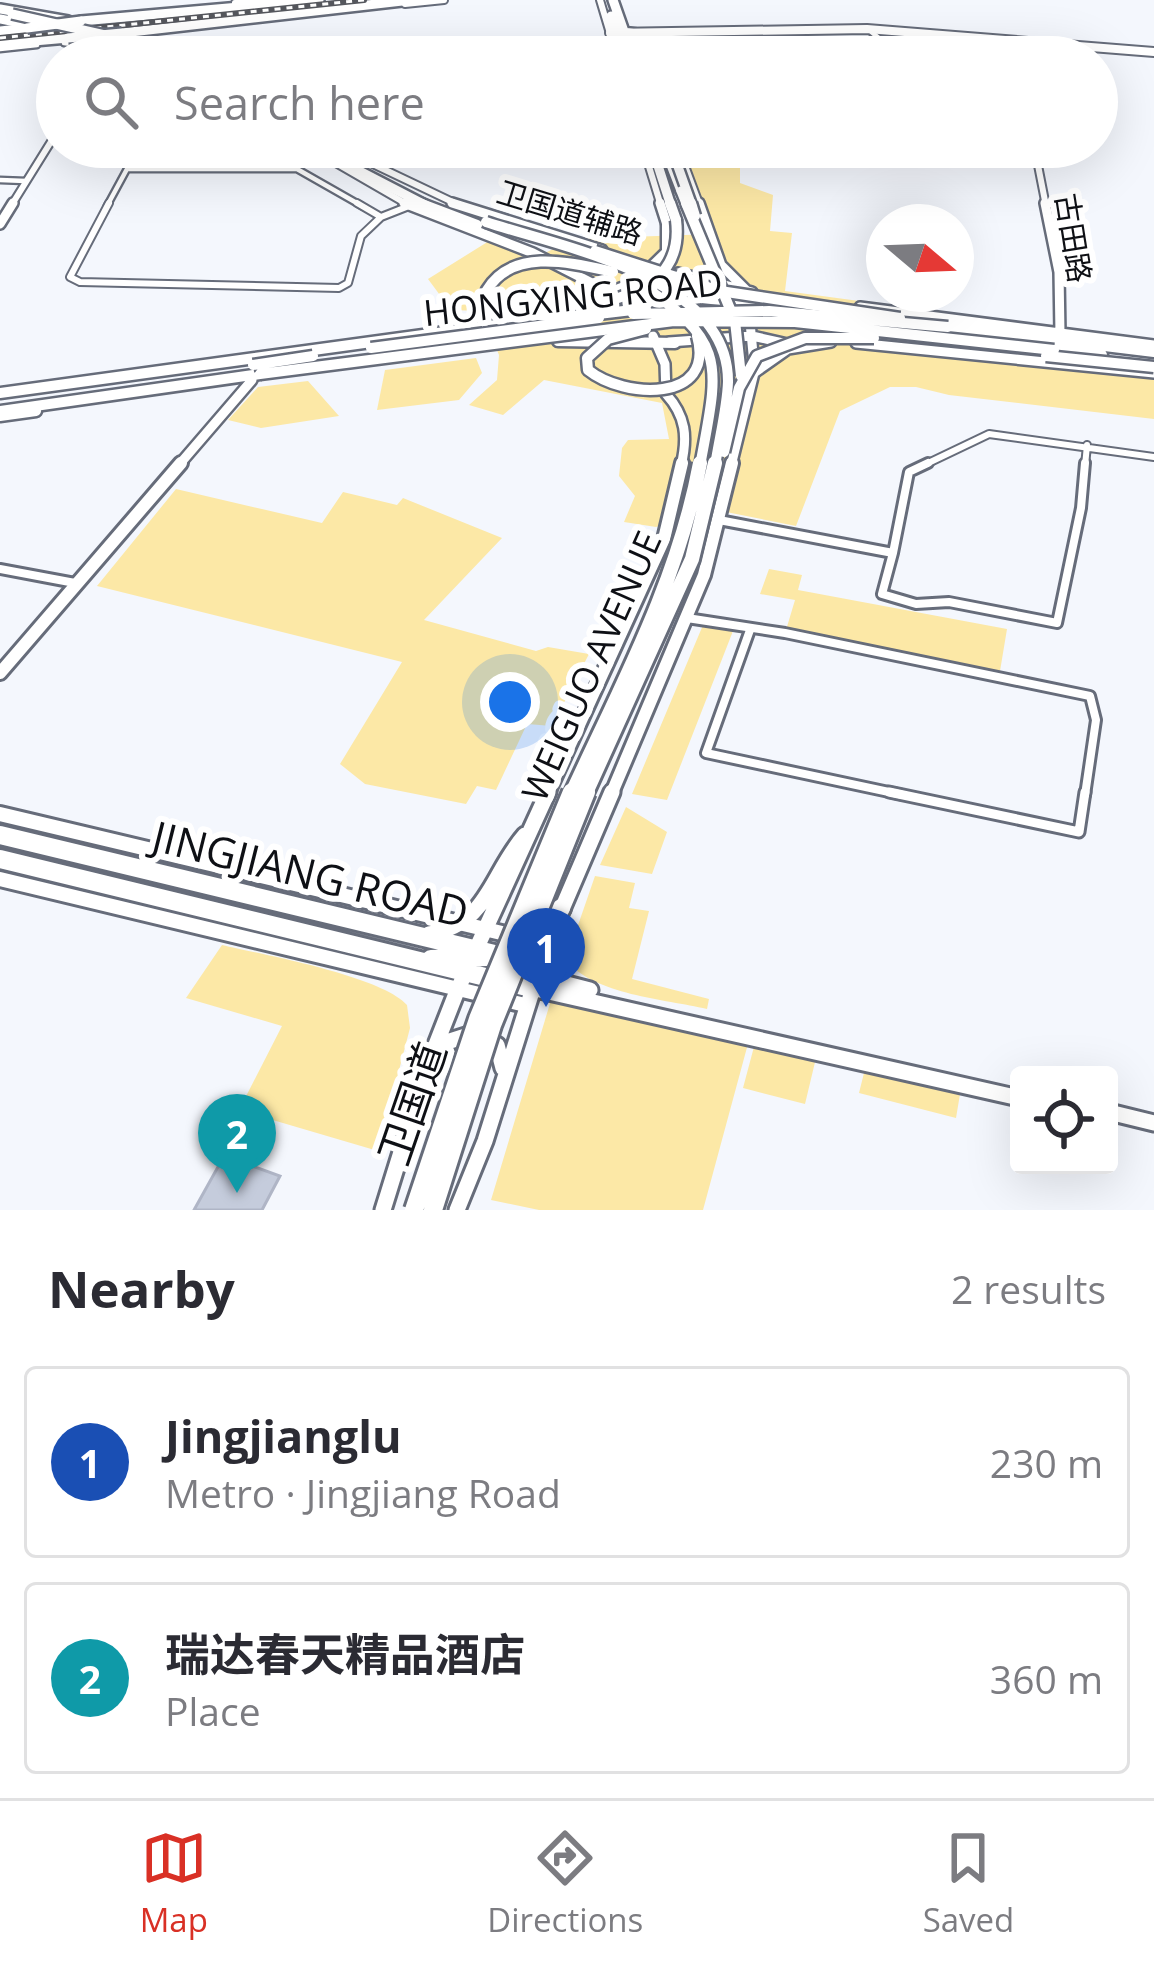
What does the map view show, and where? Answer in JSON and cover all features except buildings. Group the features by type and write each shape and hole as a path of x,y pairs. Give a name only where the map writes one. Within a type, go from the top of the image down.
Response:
{"main road":[{"path":"228,8 289,0"},
{"path":"2,18 29,26 319,0"},
{"path":"95,36 411,0"},
{"path":"606,0 621,34"},
{"path":"2,18 68,20"},
{"path":"2,18 92,36"},
{"path":"2,18 106,36"},
{"path":"621,34 734,31"},
{"path":"621,34 734,31 924,36"},
{"path":"700,36 871,32"},
{"path":"122,34 127,36"},
{"path":"621,34 645,36"},
{"path":"0,46 36,42"},
{"path":"1118,52 1154,55"},
{"name":"WEIGUO AVENUE","path":"357,168 416,202 639,273 682,296 719,337 728,364 714,472"},
{"path":"502,272 494,284 497,295 511,303 544,308 610,301 662,278 678,255 680,238 656,168"},
{"path":"676,168 735,321 741,387"},
{"path":"679,168 722,278 750,298"},
{"path":"482,224 750,298 948,327"},
{"name":"WEIGUO AVENUE","path":"414,1210 460,1064 550,839 679,559 716,373 709,347 661,295 613,272 482,224"},
{"path":"638,306 630,290 667,252 667,225"},
{"path":"613,272 544,262 502,272 489,282 488,293 501,306 520,312 675,310"},
{"path":"0,406 229,383 254,369 557,313 585,297 635,283"},
{"name":"HONGXING ROAD","path":"0,406 675,310 800,313 948,327 1154,360"},
{"path":"694,326 701,359 694,372 675,385 623,389 588,370 591,352 614,337 715,320"},
{"name":"HONGXING ROAD","path":"254,369 639,322 715,320 1058,342 1120,348 1154,360"},
{"path":"741,387 747,368 759,355 787,343 834,337 1154,360"},
{"path":"0,406 225,364 254,369 570,340 627,341 659,350 675,343"},
{"name":"WEIGUO AVENUE","path":"383,1210 428,1065 467,968 664,539 683,472 686,431 681,410 666,394 659,350"},
{"name":"HONGXING ROAD","path":"206,376 225,364"},
{"path":"74,583 254,369"},
{"path":"458,1210 540,965 538,942 561,908 687,618 712,546 754,373"},
{"path":"0,669 236,393 229,383 206,376"},
{"name":"WEIGUO AVENUE","path":"434,1210 492,1025 564,841 686,576 741,387"},
{"path":"686,431 742,431"},
{"path":"664,539 712,546"},
{"path":"605,669 659,681"},
{"path":"413,934 442,934 466,924 485,901 508,854 531,830"},
{"name":"JINGJIANG ROAD","path":"0,835 413,934 467,968 528,996 635,1007 1010,1092"},
{"name":"JINGJIANG ROAD","path":"0,859 396,956 467,968 496,954 540,965 565,984 1010,1092"},
{"path":"496,954 538,942"},
{"path":"428,1065 450,1041 472,1034 496,1045 505,1075"},
{"path":"1118,1117 1154,1126"}],"street":[{"path":"68,20 267,0"},
{"path":"258,18 444,0"},
{"path":"871,32 876,36"},
{"path":"0,46 36,44"},
{"path":"0,224 36,165"},
{"path":"381,217 297,169 134,168 123,172 70,277 80,283 339,288 348,283 362,236 381,217 409,206"},
{"name":"卫国道辅路","path":"353,168 409,206 533,253 638,306"},
{"name":"卫国道辅路","path":"368,168 441,200 657,266"},
{"path":"654,168 667,225"},
{"path":"680,168 727,274 750,298 754,373"},
{"name":"古田路","path":"1039,168 1059,272 1058,342"},
{"path":"0,181 26,181"},
{"path":"533,253 559,237"},
{"path":"657,266 727,274"},
{"path":"657,266 750,298"},
{"path":"504,323 585,297 583,278"},
{"path":"557,313 638,306 665,295 783,298 1058,342"},
{"path":"836,342 841,305"},
{"path":"638,306 659,350"},
{"path":"472,327 481,350"},
{"path":"749,339 784,350"},
{"path":"675,343 749,339 797,346"},
{"path":"754,373 764,359 784,350 836,342 1154,360"},
{"path":"1087,446 1081,508 1057,622 949,602 916,604 882,594 909,472 989,434 1087,446 1154,457"},
{"path":"719,520 893,553"},
{"path":"0,569 74,583"},
{"path":"687,618 750,630 1090,696 1096,719 1079,832 706,753 750,630"},
{"name":"JINGJIANG ROAD","path":"0,814 538,942"},
{"name":"JINGJIANG ROAD","path":"0,879 467,968"}],"shaded area":[{"path":"691,168 740,168 740,183 773,195 770,231 792,233 785,291 866,302 866,312 874,312 874,340 879,349 1154,377 1154,419 890,387 840,411 796,526 711,509 656,527 624,522 635,496 619,476 622,448 628,440 669,439 662,403 544,380 503,415 469,405 497,380 499,355 481,311 451,310 428,279 489,241 535,258 573,239 713,234"},
{"path":"476,358 482,373 459,400 377,410 385,370"},
{"path":"308,381 339,416 261,428 228,420 258,387"},
{"path":"176,489 322,523 343,492 397,505 403,498 502,538 424,620 536,651 548,647 589,654 552,726 527,724 496,790 477,786 466,804 365,784 340,764 402,662 97,586"},
{"path":"769,569 802,575 798,590 1007,629 1000,671 786,630 795,600 760,594"},
{"path":"703,625 733,631 667,800 632,794"},
{"path":"626,807 667,832 652,874 600,865"},
{"path":"595,876 635,883 629,908 649,911 632,979 709,999 707,1009 612,988 578,972 566,960"},
{"path":"222,945 348,976 407,1005 410,1028 378,1151 239,1110 282,1026 186,998"},
{"path":"551,1000 749,1040 703,1210 539,1210 491,1200"},
{"path":"755,1043 816,1058 805,1104 743,1088"},
{"path":"865,1069 960,1094 956,1118 859,1093"}],"tunnel":[{"path":"68,21 116,34"},
{"path":"36,26 80,36"}],"railway":[{"path":"0,38 364,0"}],"place":[{"name":"Jingjianglu","path":"546,1007"},
{"name":"瑞达春天精品酒店","path":"237,1193"}]}
